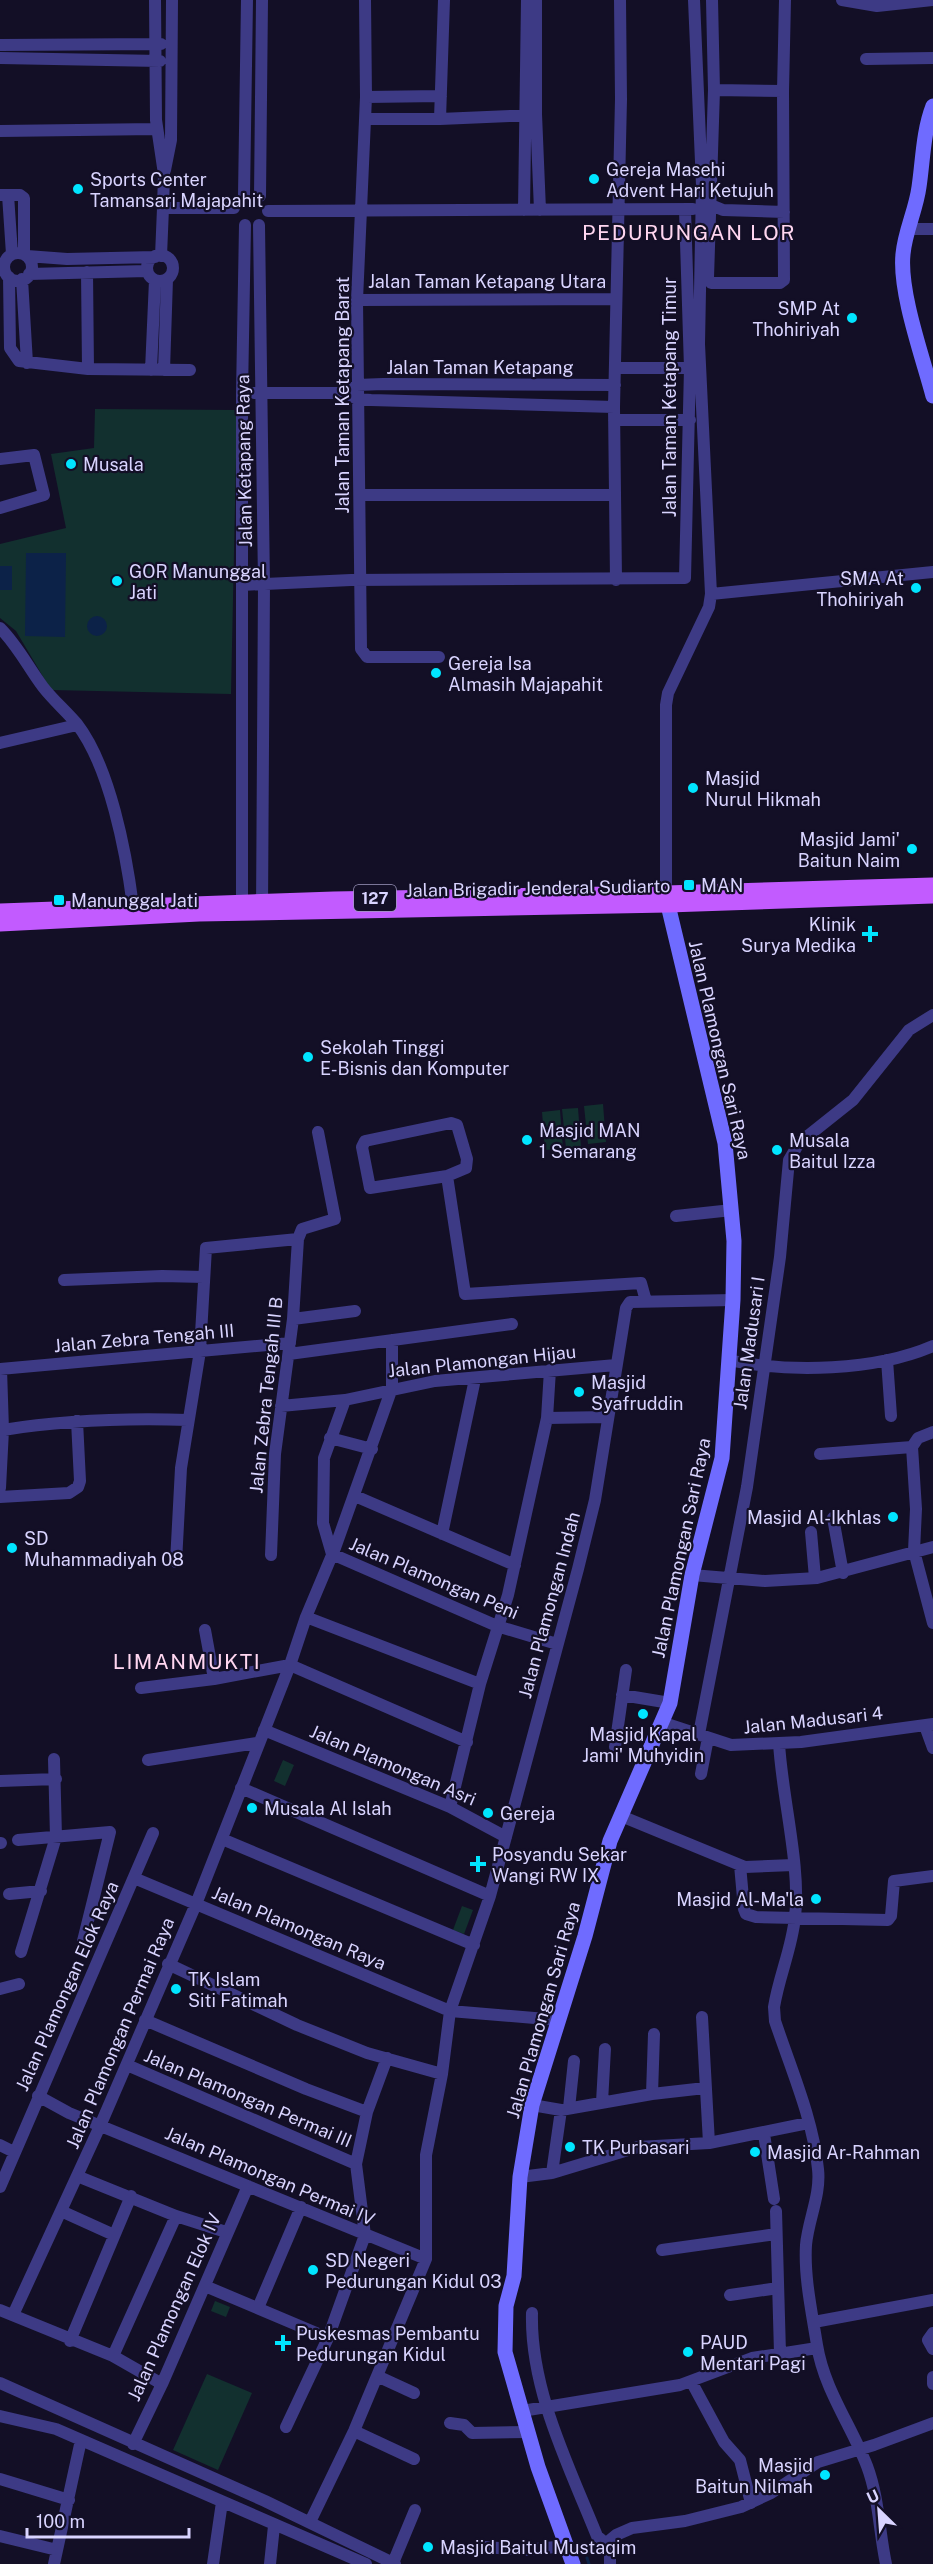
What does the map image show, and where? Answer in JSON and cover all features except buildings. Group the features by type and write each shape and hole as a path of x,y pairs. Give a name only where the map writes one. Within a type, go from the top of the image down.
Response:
{"main road":[{"name":"Jalan Brigadir Jenderal Sudiarto","path":"667,899 933,885"},
{"name":"Jalan Brigadir Jenderal Sudiarto","path":"0,924 262,907 933,896"},
{"name":"Jalan Brigadir Jenderal Sudiarto","path":"0,911 133,906 242,908"}],"street":[{"path":"155,0 154,61 157,130 164,174"},
{"path":"158,256 164,174 171,140 172,0"},
{"path":"244,195 247,168 247,0"},
{"path":"260,195 244,195 234,208 238,220 245,225 260,225 268,211 260,195 262,0"},
{"name":"Jalan Taman Ketapang Barat","path":"365,0 366,97 354,392 360,495 361,649 364,656 439,657"},
{"path":"440,119 444,0"},
{"path":"527,0 530,115 540,210"},
{"path":"524,210 536,0"},
{"path":"242,585 362,580 616,580 614,407 620,0"},
{"path":"694,0 702,185 708,209 708,278 710,283 780,283 784,280 785,0"},
{"path":"667,899 666,714 668,693 707,613 711,594 699,344 714,90 712,0"},
{"path":"842,0 877,6 933,0"},
{"path":"0,45 170,43"},
{"path":"0,58 170,61"},
{"path":"866,59 933,58"},
{"path":"714,90 783,91"},
{"path":"366,97 441,96"},
{"path":"933,106 925,134 918,195 903,254 905,281 933,395"},
{"path":"365,119 440,119 530,115"},
{"path":"0,131 157,130 171,120"},
{"path":"157,130 171,140"},
{"path":"247,168 260,169"},
{"path":"4,195 14,256"},
{"path":"163,208 234,208"},
{"path":"268,211 708,209 784,212"},
{"name":"Jalan Taman Ketapang Timur","path":"616,580 680,580 686,576 690,368 685,210"},
{"name":"Jalan Ketapang Raya","path":"242,908 242,394 245,225"},
{"name":"Jalan Ketapang Raya","path":"260,225 264,584 262,907"},
{"path":"908,229 933,229"},
{"path":"14,256 32,265 26,277 27,363"},
{"path":"5,273 26,277 87,272 156,277 173,267 169,260 158,256 67,260 14,256 4,263 5,335 13,356 27,363 88,369 190,370"},
{"path":"158,256 149,261 156,277 165,370"},
{"path":"87,272 88,369"},
{"path":"151,370 156,277"},
{"name":"Jalan Taman Ketapang Utara","path":"357,300 616,299"},
{"path":"615,368 690,368"},
{"path":"475,385 475,403"},
{"name":"Jalan Taman Ketapang","path":"242,394 354,392 475,385 615,385"},
{"path":"500,385 500,404"},
{"name":"Jalan Taman Ketapang","path":"354,392 475,403 614,407"},
{"path":"614,420 690,420"},
{"path":"0,459 34,455 44,495 0,508"},
{"path":"360,495 615,495"},
{"path":"711,594 933,572"},
{"path":"0,628 18,647 43,687 77,724 93,753 115,815 125,854 133,906"},
{"path":"0,743 77,724"},
{"path":"242,780 263,780"},
{"path":"242,796 262,798"},
{"path":"242,856 262,856"},
{"name":"Jalan Plamongan Sari Raya","path":"573,2564 528,2432 504,2343 506,2306 514,2276 520,2177 551,2108 558,2020 585,1936 610,1841 664,1723 670,1704 692,1575 722,1458 733,1300 732,1210 721,1125 667,899"},
{"name":"Jalan Madusari I","path":"701,1774 703,1736 747,1487 754,1364 780,1257 789,1160 799,1143 854,1101 909,1030 933,1015"},
{"path":"454,1123 467,1165 447,1176 373,1189 369,1186 363,1143 368,1139 454,1123"},
{"path":"176,1562 181,1468 200,1351 205,1250 210,1246 298,1239 303,1229 335,1219 318,1132"},
{"path":"447,1176 465,1294 641,1283 646,1301 733,1300"},
{"path":"676,1216 732,1210"},
{"name":"Jalan Zebra Tengah III B","path":"271,1556 275,1454 293,1319 298,1239"},
{"path":"64,1280 204,1277"},
{"name":"Jalan Plamongan Indah","path":"442,2074 450,2011 490,1896 595,1500 626,1308 630,1302 646,1301"},
{"path":"293,1319 355,1311"},
{"name":"Jalan Plamongan Hijau","path":"289,1348 392,1340 512,1324"},
{"name":"Jalan Plamongan Permai Raya","path":"13,2315 100,2126 168,1964 196,1904 242,1788 257,1743 290,1665 306,1617 355,1496 392,1388 392,1340"},
{"path":"728,1360 804,1367 887,1360 933,1346"},
{"name":"Jalan Zebra Tengah III","path":"0,1488 3,1430 1,1369 200,1351 289,1348"},
{"path":"887,1360 891,1416"},
{"name":"Jalan Plamongan Hijau","path":"281,1406 345,1400 392,1388 435,1381 616,1365"},
{"path":"450,1807 480,1684 515,1565 547,1418 550,1370"},
{"path":"442,1534 475,1379"},
{"path":"333,1554 323,1523 324,1458 345,1400"},
{"path":"547,1418 608,1417"},
{"path":"3,1430 121,1418 188,1420"},
{"path":"0,1497 69,1493 78,1487 80,1481 77,1421"},
{"path":"933,1432 918,1438 912,1447 916,1500 914,1551 933,1623"},
{"path":"330,1437 372,1449"},
{"path":"820,1454 912,1447"},
{"path":"355,1496 515,1565"},
{"path":"833,1518 843,1573"},
{"path":"811,1532 815,1578"},
{"path":"692,1575 729,1579 815,1578 843,1573 933,1547"},
{"name":"Jalan Plamongan Peni","path":"333,1554 497,1626 557,1644"},
{"path":"306,1617 480,1684"},
{"path":"205,1630 214,1679"},
{"path":"141,1688 214,1679 290,1665 467,1742"},
{"path":"615,1747 626,1670"},
{"path":"622,1695 670,1704"},
{"name":"Jalan Madusari 4","path":"664,1723 731,1745 779,1743 929,1725"},
{"path":"929,1725 933,1748"},
{"name":"Jalan Plamongan Asri","path":"264,1730 450,1807 506,1837"},
{"path":"148,1760 257,1743"},
{"path":"779,1743 781,1783 793,1865 796,1916 774,2007 775,2021 808,2123 818,2169 818,2185 806,2248 817,2348 836,2405 860,2450 875,2493 886,2564"},
{"path":"21,1952 56,1838 54,1759"},
{"path":"0,1781 56,1779"},
{"path":"242,1788 490,1896"},
{"path":"621,1816 740,1865 793,1865"},
{"path":"18,1840 110,1832 83,1941"},
{"name":"Jalan Plamongan Elok Raya","path":"0,2187 153,1833"},
{"path":"222,1839 474,1945"},
{"path":"740,1865 746,1914 756,1917 796,1916 888,1920 891,1916 894,1881 933,1876"},
{"name":"Jalan Plamongan Raya","path":"134,1878 450,2011 558,2020"},
{"path":"9,1894 41,1891"},
{"path":"168,1964 297,2025 387,2058 442,2074 425,2163 426,2259 354,2431 310,2522"},
{"path":"0,1989 19,1984"},
{"path":"702,2017 709,2143"},
{"path":"145,2020 306,2089 367,2112"},
{"path":"652,2094 654,2034"},
{"path":"602,2102 605,2049"},
{"name":"Jalan Plamongan Permai III","path":"365,2235 356,2164 367,2112 387,2058"},
{"path":"552,2173 551,2108 574,2061"},
{"name":"Jalan Plamongan Permai III","path":"127,2065 356,2164"},
{"path":"551,2108 705,2088"},
{"name":"Jalan Plamongan Permai IV","path":"38,2096 69,2113 426,2259"},
{"path":"520,2177 552,2173 638,2147 709,2143 764,2134 808,2123"},
{"path":"764,2134 775,2205 780,2353"},
{"path":"0,2145 14,2152"},
{"path":"77,2176 176,2216 226,2232"},
{"name":"Jalan Plamongan Elok IV","path":"133,2444 162,2384 226,2232 248,2186"},
{"path":"70,2341 131,2196"},
{"path":"258,2308 301,2207"},
{"path":"61,2211 114,2235"},
{"path":"113,2356 176,2216"},
{"path":"662,2250 776,2234"},
{"path":"285,2427 328,2338 365,2235"},
{"path":"205,2286 328,2338"},
{"path":"730,2295 778,2288"},
{"path":"814,2322 887,2306 933,2300"},
{"path":"0,2310 70,2341 113,2356 162,2384"},
{"path":"532,2313 535,2353 547,2406 599,2540 610,2547"},
{"path":"933,2333 928,2340 933,2349"},
{"path":"522,2411 680,2385 752,2358 817,2348"},
{"path":"376,2376 414,2393"},
{"path":"933,2377 933,2384"},
{"path":"692,2381 724,2442 738,2456 751,2504"},
{"path":"0,2383 265,2501 394,2563 415,2510"},
{"path":"56,2429 63,2412"},
{"path":"0,2416 56,2429 274,2526 301,2535 366,2564"},
{"path":"450,2423 464,2425 472,2433 528,2432"},
{"path":"610,2564 610,2541 624,2530 715,2515 751,2504 818,2462 860,2450 933,2423"},
{"path":"354,2431 414,2459"},
{"path":"54,2564 81,2440"},
{"path":"0,2479 69,2500"},
{"path":"258,2518 265,2501"},
{"path":"213,2564 222,2502"},
{"path":"270,2564 274,2526"},
{"path":"0,2536 57,2550"},
{"path":"485,2547 525,2550 566,2546"}],"green space":[{"name":"GOR Manunggal Jati","path":"95,409 237,410 231,694 51,690 16,631 0,618 0,544 66,528 51,454 94,448"},
{"path":"603,1104 606,1142 588,1144 584,1106"},
{"path":"578,1108 581,1147 566,1148 562,1109"},
{"path":"560,1110 563,1149 545,1150 542,1112"},
{"path":"283,1760 294,1765 285,1786 274,1781"},
{"path":"462,1906 473,1910 464,1934 453,1930"},
{"path":"215,2301 230,2307 226,2317 211,2311"},
{"path":"207,2374 252,2393 218,2470 173,2450"}],"water":[{"path":"26,553 66,553 65,637 25,636"},
{"path":"0,566 12,566 12,590 0,590"},
{"path":"93,616 101,616 107,622 107,630 101,636 93,636 87,630 87,622"}],"waterway":[{"path":"587,2558 589,2564"}],"place":[{"name":"Gereja Masehi Advent Hari Ketujuh","path":"594,179"},
{"name":"Sports Center Tamansari Majapahit","path":"78,189"},
{"name":"SMP At Thohiriyah","path":"852,318"},
{"name":"Musala","path":"71,464"},
{"name":"GOR Manunggal Jati","path":"117,581"},
{"name":"SMA At Thohiriyah","path":"916,588"},
{"name":"Gereja Isa Almasih Majapahit","path":"436,673"},
{"name":"Masjid Nurul Hikmah","path":"693,788"},
{"name":"Masjid Jami' Baitun Naim","path":"912,849"},
{"name":"MAN","path":"689,885"},
{"name":"Manunggal Jati","path":"59,900"},
{"name":"Klinik Surya Medika","path":"870,934"},
{"name":"Sekolah Tinggi E-Bisnis dan Komputer","path":"308,1057"},
{"name":"Masjid MAN 1 Semarang","path":"527,1140"},
{"name":"Musala Baitul Izza","path":"777,1150"},
{"name":"Masjid Syafruddin","path":"579,1392"},
{"name":"Masjid Al-Ikhlas","path":"893,1517"},
{"name":"SD Muhammadiyah 08","path":"12,1548"},
{"name":"Masjid Kapal Jami' Muhyidin","path":"643,1714"},
{"name":"Musala Al Islah","path":"252,1808"},
{"name":"Gereja","path":"488,1813"},
{"name":"Posyandu Sekar Wangi RW IX","path":"478,1864"},
{"name":"Masjid Al-Ma'la","path":"816,1899"},
{"name":"TK Islam Siti Fatimah","path":"176,1989"},
{"name":"TK Purbasari","path":"570,2147"},
{"name":"Masjid Ar-Rahman","path":"755,2152"},
{"name":"SD Negeri Pedurungan Kidul 03","path":"313,2270"},
{"name":"Puskesmas Pembantu Pedurungan Kidul","path":"283,2343"},
{"name":"PAUD Mentari Pagi","path":"688,2352"},
{"name":"Masjid Baitun Nilmah","path":"825,2475"},
{"name":"Masjid Baitul Mustaqim","path":"428,2547"}],"district":[{"name":"PEDURUNGAN LOR","path":"689,232"},
{"name":"LIMANMUKTI","path":"187,1661"}]}
